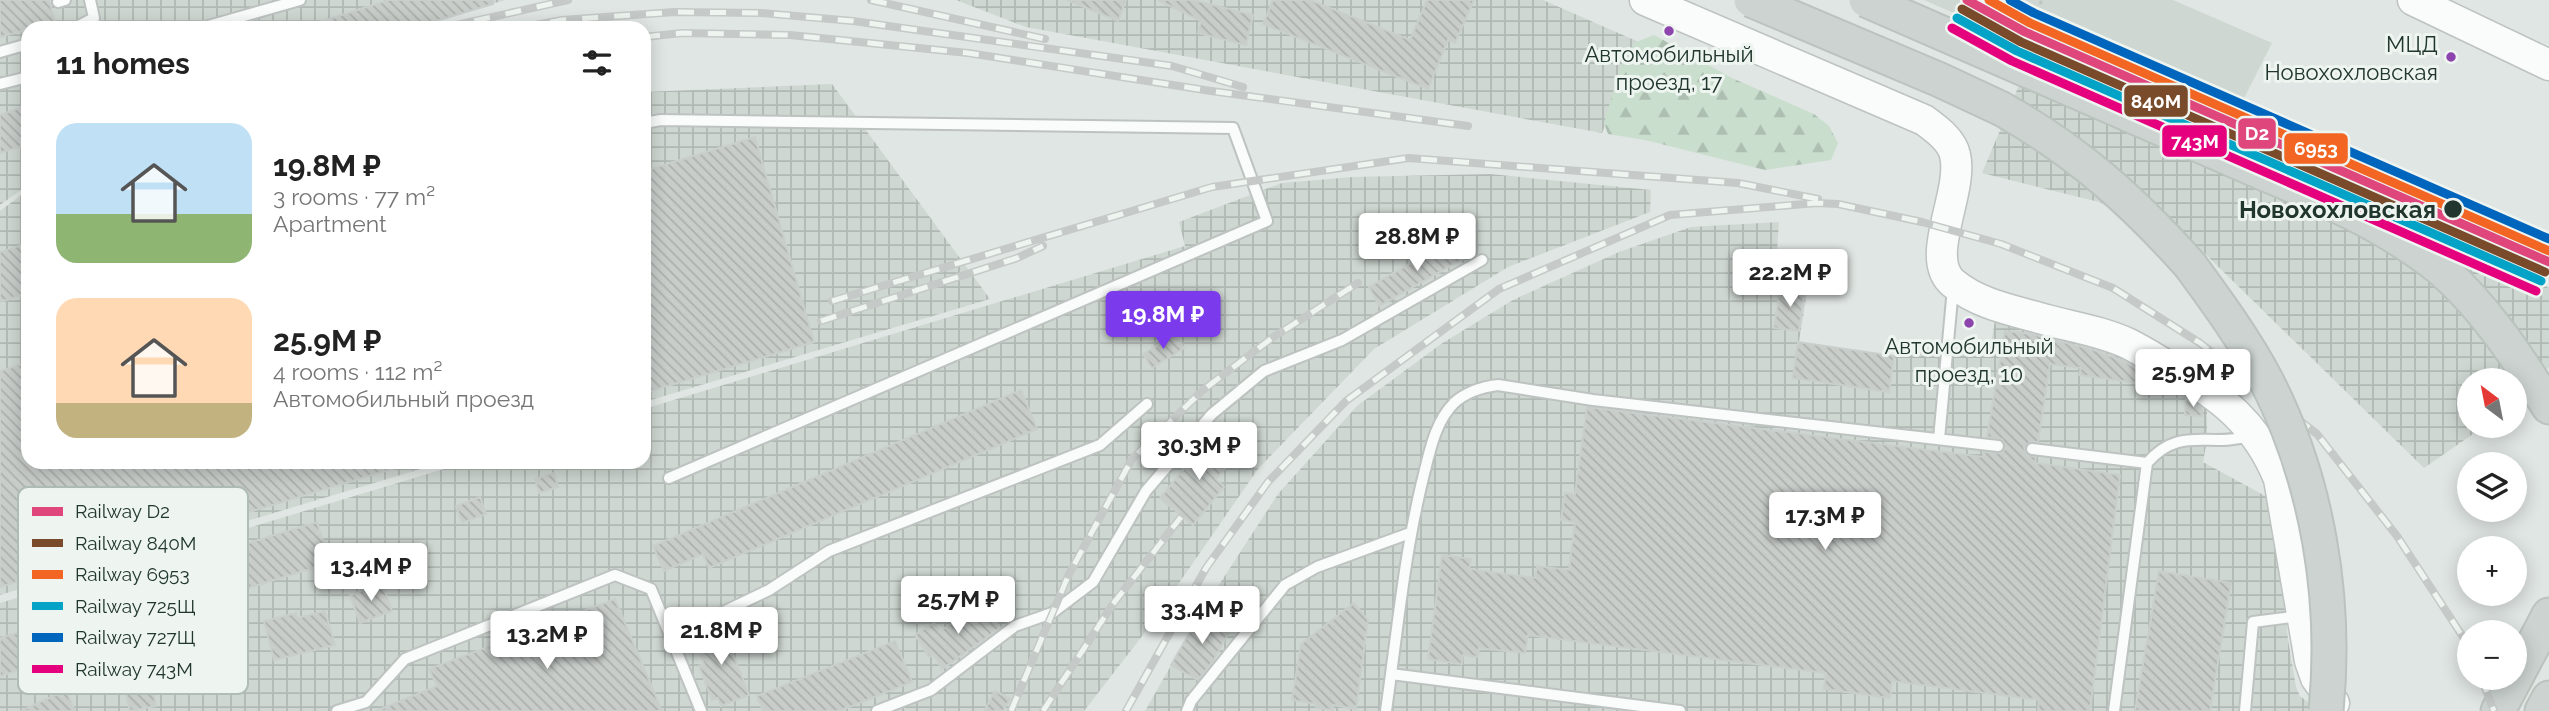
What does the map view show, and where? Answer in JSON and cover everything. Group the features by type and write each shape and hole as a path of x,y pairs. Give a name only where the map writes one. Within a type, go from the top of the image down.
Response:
{"main road":[{"path":"1751,0 1940,80 2029,124 2110,183 2135,205 2190,265 2220,305 2266,380 2284,421 2306,486 2320,543 2326,588 2330,672 2326,711"},
{"path":"1867,0 2330,202 2377,226 2441,270 2459,287 2490,322 2549,407"},
{"path":"2498,711 2549,615"},
{"path":"2542,711 2549,698"}],"street":[{"path":"1645,0 1924,120 1939,131 1955,155 1955,192 1941,264 1953,283 1983,302 2127,343 2201,385 2233,409 2271,458 2279,479 2309,661 2325,692 2340,711"},
{"path":"2413,0 2549,65"}],"lane":[{"path":"88,21 94,18 90,0"},
{"path":"226,21 300,0"},
{"path":"0,52 21,46"},
{"path":"0,85 21,79"},
{"path":"651,122 1233,128 1267,221 669,478"},
{"path":"877,711 931,690 1015,626 1052,613 1093,582 1146,491 1212,414 1264,371 1342,340 1482,260"},
{"path":"1939,439 1953,283"},
{"path":"1387,711 1410,533 1430,446 1452,404 1464,395 1483,387 1498,385 1593,400 1998,446"},
{"path":"671,637 769,590 829,551 1100,445 1147,404"},
{"path":"2114,711 2147,463 2156,452 2186,439 2231,440 2255,434"},
{"path":"2032,449 2147,463"},
{"path":"1187,711 1191,701 1285,585 1317,567 1410,533"},
{"path":"337,711 366,702 405,659 615,575 651,589 701,711"},
{"path":"2245,711 2253,622 2303,616"},
{"path":"1391,674 1679,711"}],"path":[{"path":"2157,76 2549,246"}],"shaded area":[{"path":"0,0 505,0 436,21 21,21 21,190 0,205"},
{"path":"956,0 1543,0 1641,43 1602,133 1026,27"},
{"path":"1924,0 2173,0 2272,43 2227,132"},
{"path":"2035,47 2417,220 2549,288 2549,367 2527,391 2527,368 2457,368 2457,438 2467,438 2424,468 2191,240 2099,202 1982,173"},
{"path":"832,84 990,299 651,400 651,92"},
{"path":"1490,174 1651,190 1650,212 1508,267 1374,349 1258,469 1143,635 1084,711 0,711 0,603 18,598 18,694 248,694 248,528 444,469 651,469 651,407 1185,246 1179,222 1282,183 1353,177"},
{"path":"21,195 21,469 421,469 248,521 248,487 18,487 18,590 0,595 0,211"},
{"path":"1779,222 1775,282 1808,287 1793,378 1888,392 1894,356 1899,344 1989,357 1995,320 2078,335 2207,395 2207,440 2203,462 2269,498 2281,565 2288,640 2296,687 2300,696 2317,711 1145,711 1202,611 1278,494 1357,406 1441,344 1513,300 1619,252 1691,227"}],"green space":[{"path":"1654,35 1732,78 1814,114 1829,126 1838,143 1831,160 1765,170 1645,140 1608,134 1604,123 1623,58 1636,42"}],"building":[{"path":"0,0 49,0 55,21 21,21 21,31 0,37"},
{"path":"389,0 493,0 493,4 436,21 323,21"},
{"path":"1067,0 1126,0 1118,21"},
{"path":"1158,0 1193,0 1253,15 1246,45 1198,33 1201,21"},
{"path":"1273,0 1310,0 1410,40 1427,0 1474,0 1455,43 1448,40 1428,89 1263,24"},
{"path":"21,108 21,146 0,153 0,115"},
{"path":"755,137 814,342 651,391 651,169"},
{"path":"1459,240 1468,256 1379,306 1369,287 1436,249 1438,252"},
{"path":"21,245 21,295 0,302 0,252"},
{"path":"1780,286 1805,289 1799,331 1774,328"},
{"path":"2005,331 2031,334 2094,350 2139,369 2138,383 2079,375 2081,368 2050,364 2038,442 2030,442 2024,447 2027,455 2036,457 2035,463 2120,475 2090,711 2038,711 2039,700 1892,681 1890,698 1824,689 1826,673 1528,635 1525,653 1479,648 1478,657 1463,655 1462,664 1428,659 1442,555 1471,559 1469,569 1535,578 1537,566 1569,570 1575,522 1561,520 1565,493 1575,494 1587,407 1983,457 1984,452 2000,453 2006,448 2002,439 1987,437"},
{"path":"1175,335 1184,348 1152,368 1143,354"},
{"path":"1798,342 1894,356 1889,392 1793,378"},
{"path":"21,364 21,469 392,469 248,512 248,487 18,487 18,582 0,587 0,371"},
{"path":"1021,390 1037,429 709,568 703,554 664,571 653,546"},
{"path":"2186,397 2202,409 2202,416 2185,415"},
{"path":"1210,436 1235,457 1216,479 1224,487 1193,525 1160,498"},
{"path":"554,473 558,487 539,493 535,479"},
{"path":"480,497 486,514 462,523 456,506"},
{"path":"317,522 330,563 248,588 248,543"},
{"path":"2159,571 2231,583 2210,711 2135,711"},
{"path":"382,583 392,611 360,623 350,595"},
{"path":"615,599 662,711 376,711 437,686 429,669"},
{"path":"984,603 1000,628 942,669 934,655 929,657 915,635 934,623 940,631"},
{"path":"1354,603 1368,620 1356,709 1333,705 1333,710 1316,708 1317,704 1292,700 1301,644"},
{"path":"325,611 335,645 274,660 264,621 296,613 297,618"},
{"path":"1202,611 1232,627 1213,661 1198,680 1171,665"},
{"path":"721,623 749,695 721,706 718,698 712,700 699,666 704,664 697,645 706,642 702,631"},
{"path":"18,633 18,671 0,676 0,638"},
{"path":"895,641 912,682 839,711 763,711 757,696"},
{"path":"995,691 1010,699 1003,711 984,711"},
{"path":"57,694 68,694 75,711 21,711"},
{"path":"126,694 154,694 156,706 130,711"}],"railway":[{"path":"474,21 568,0"},
{"path":"871,0 1045,39"},
{"path":"557,21 675,12 761,13 853,21 1172,66 1243,87"},
{"path":"651,36 682,33 790,35 968,53 1211,91 1468,126"},
{"path":"832,301 1212,187 1409,158 1738,183 1818,199"},
{"path":"1126,711 1206,568 1268,482 1346,401 1499,289 1670,215 1817,203 1838,204 1922,222 2001,244 2113,288 2200,343 2317,434 2397,536 2457,628"},
{"path":"821,321 1017,258 1043,246"},
{"path":"1011,711 1069,574 1132,459 1203,390 1272,338 1358,283"},
{"path":"1043,711 1113,604 1181,517"},
{"path":"2486,690 2494,711"}],"rail line":[{"name":"D2","path":"1967,0 2025,32 2549,262"},
{"name":"6953","path":"1989,0 2030,23 2549,251"},
{"name":"727Щ","path":"2010,0 2034,13 2549,239"},
{"name":"840М","path":"1962,9 2021,42 2545,272"},
{"name":"725Щ","path":"1957,18 2017,51 2541,281"},
{"name":"743М","path":"1952,28 2012,61 2536,291"}],"place":[{"name":"Автомобильный проезд, 17","path":"1669,31"},
{"name":"МЦД Новохохловская","path":"2451,57"},
{"name":"Новохохловская","path":"2453,209"},
{"name":"Автомобильный проезд, 10","path":"1969,323"}]}
